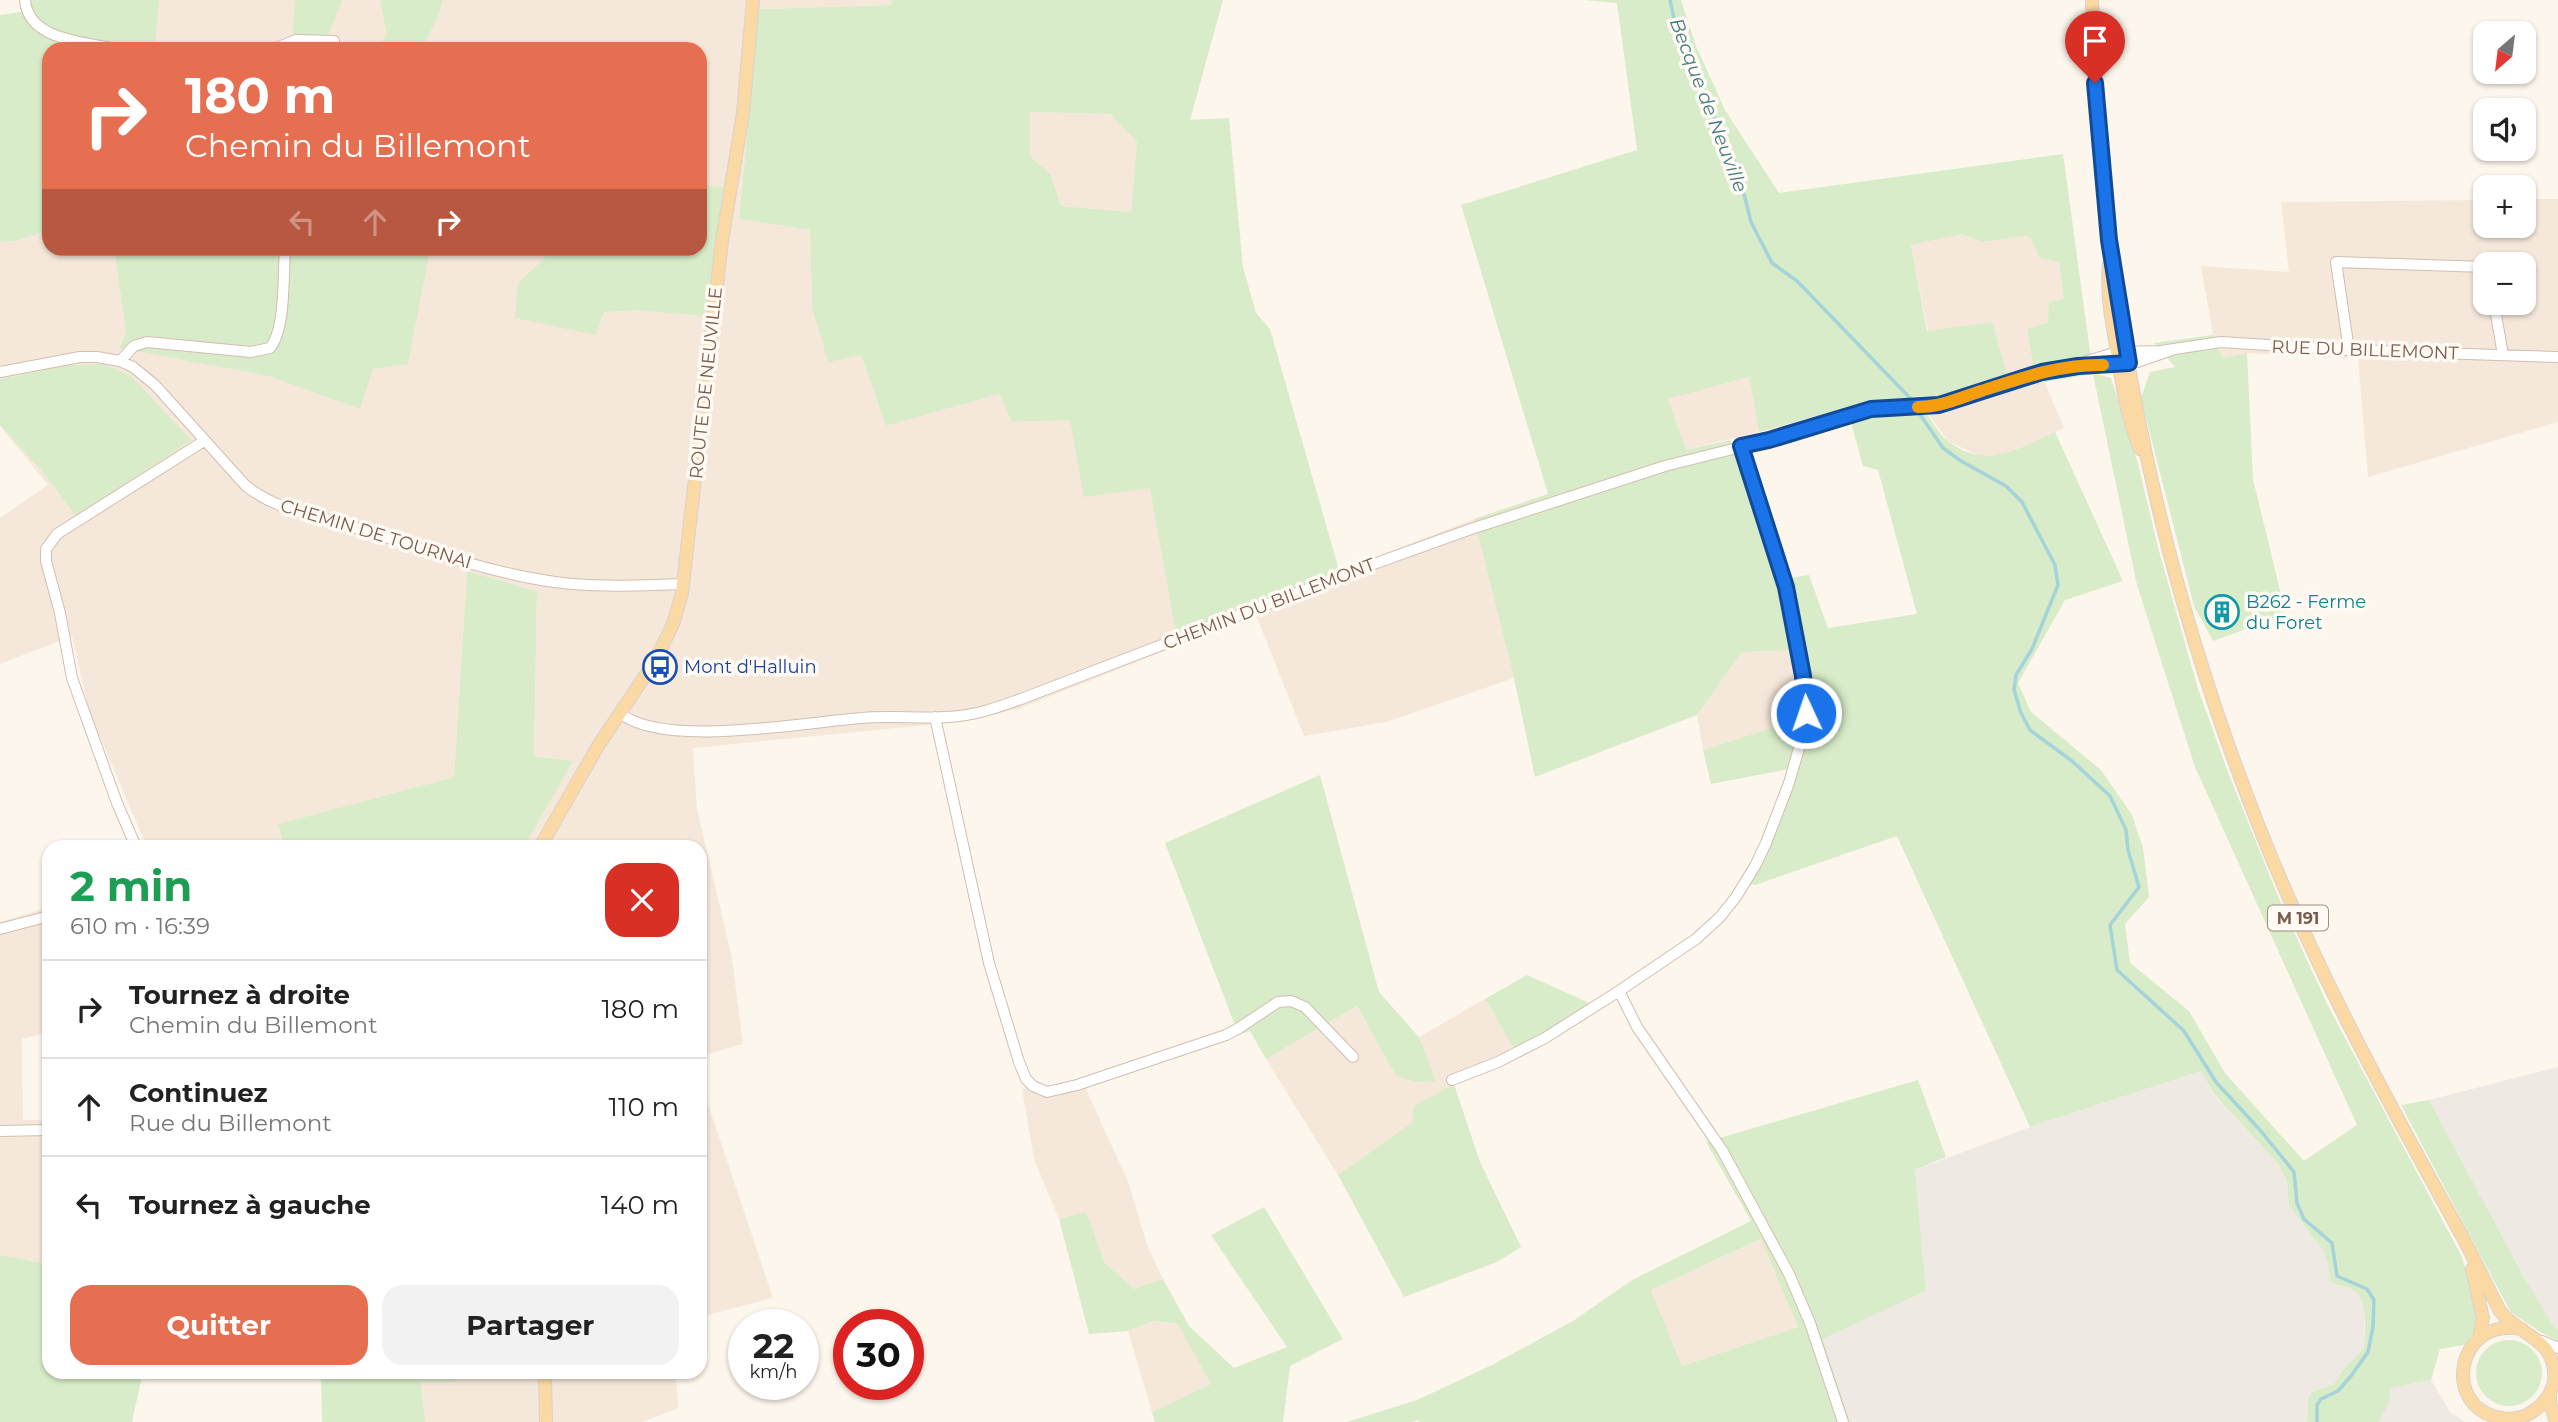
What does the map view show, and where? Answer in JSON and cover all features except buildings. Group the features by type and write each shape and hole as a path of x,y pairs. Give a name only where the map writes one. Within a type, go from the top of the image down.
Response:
{"main road":[{"name":"ROUTE DE NEUVILLE","path":"544,840 598,746 662,648 677,613 684,584 722,241 744,105 753,0"},
{"name":"M 191","path":"2092,0 2097,122 2123,357 2171,561 2202,669 2268,850 2304,934 2340,1008 2501,1311 2522,1329"},
{"name":"ROUTE DE NEUVILLE","path":"535,840 573,775 598,746"},
{"name":"M 191","path":"2465,1241 2483,1313 2479,1338"},
{"path":"2527,1422 2498,1418 2486,1413 2466,1390 2464,1361 2470,1348 2479,1338 2496,1329 2522,1329 2542,1341 2553,1361 2554,1384 2550,1403 2556,1422"},
{"path":"545,1379 545,1422"},
{"path":"2514,1419 2536,1410 2554,1384"}],"street":[{"path":"25,0 30,19 47,32 88,42"},
{"path":"291,42 334,41"},
{"path":"120,361 134,346 147,342 251,352 270,348 276,340 279,326 284,256"},
{"path":"2349,350 2336,262 2473,267"},
{"path":"2496,315 2503,355"},
{"name":"RUE DU BILLEMONT","path":"1913,406 1939,405 2018,379 2063,368 2123,357 2144,360 2172,350 2221,342 2349,350 2558,357"},
{"name":"CHEMIN DE TOURNAI","path":"0,372 80,358 97,357 120,361 147,378 246,486 268,501 289,510 359,528 431,552 554,582 684,584"},
{"name":"CHEMIN DU BILLEMONT","path":"620,713 630,722 644,727 715,731 862,718 970,715 1006,705 1357,570 1665,466 1769,440 1861,411 1913,406"},
{"path":"133,840 75,688 57,597 46,561 47,549 57,534 204,441"},
{"path":"1452,1080 1498,1062 1545,1038 1696,939 1720,917 1736,897 1766,843 1789,783 1806,713 1803,676 1786,587 1741,446"},
{"path":"935,717 989,963 1014,1049 1026,1079 1033,1086 1042,1092 1052,1092 1100,1078 1233,1032 1273,1005 1284,1001 1296,1002 1305,1007 1353,1057"},
{"path":"0,929 42,918"},
{"path":"1619,991 1637,1027 1718,1144 1788,1274 1806,1312 1843,1422"},
{"path":"0,1131 42,1130"},
{"path":"2542,1341 2558,1348"}],"shaded area":[{"path":"159,0 893,0 893,5 759,9 739,219 810,230 812,308 828,361 861,355 886,426 999,394 1012,422 1070,419 1150,487 1177,634 1474,519 1514,678 1386,722 1304,736 1256,615 1018,709 947,723 693,748 697,809 704,840 528,840 572,761 534,756 537,591 467,571 454,777 278,824 282,840 144,840 89,711 72,636 0,664 0,518 48,485 0,426 0,242 16,241 42,232 42,256 115,256 126,333 119,347 282,256 707,256 707,42 156,42"},
{"path":"1030,112 1110,114 1137,142 1131,212 1061,206 1051,175 1030,156"},
{"path":"2536,199 2558,199 2558,422 2368,477 2358,359 2247,353 2223,358 2213,335 2201,266 2289,272 2281,202 2473,200 2473,238 2536,238"},
{"path":"1963,234 1981,242 2026,236 2031,238 2039,258 2059,261 2064,299 2049,323 2027,329 2033,365 2037,364 2064,428 2007,455 1979,456 1948,441 1915,396 1941,398 1911,245"},
{"path":"1749,377 1759,432 1686,450 1667,399"},
{"path":"1804,650 1814,715 1703,750 1697,715 1742,652"},
{"path":"707,852 732,958 743,1044 707,1054"},
{"path":"42,909 42,1034 22,1039 23,1120 42,1120 42,1263 0,1255 0,922"},
{"path":"1485,999 1518,1055 1454,1084 1413,1123 1338,1175 1266,1059 1357,1006 1396,1076 1436,1081 1419,1037"},
{"path":"2558,1067 2558,1329 2525,1279 2429,1100"},
{"path":"2201,1071 2213,1094 2278,1164 2287,1181 2289,1206 2323,1250 2330,1281 2335,1285 2353,1289 2364,1302 2364,1348 2343,1369 2334,1384 2312,1392 2308,1397 2307,1422 1850,1422 1823,1339 1926,1291 1915,1170 2030,1127"},
{"path":"1081,1078 1129,1184 1147,1245 1163,1279 1134,1289 1105,1263 1086,1212 1059,1219 1034,1159 1022,1089 1041,1085 1054,1087"},
{"path":"707,1101 773,1298 707,1315"},
{"path":"1762,1239 1798,1327 1682,1366 1651,1290"},
{"path":"1154,1321 1178,1324 1212,1384 1152,1412 1128,1331"},
{"path":"455,1379 676,1379 679,1408 642,1422 425,1422 421,1382 455,1382"},
{"path":"2431,1380 2450,1412 2465,1422 2379,1422 2390,1401 2390,1388"}],"green space":[{"path":"22,0 159,0 156,42 42,42 42,232 16,241 0,242 0,15 21,12"},
{"path":"295,0 342,0 326,42 292,42"},
{"path":"380,0 443,0 425,42 382,42 387,34"},
{"path":"893,0 1223,0 1190,120 1229,118 1243,267 1256,313 1270,329 1339,570 1176,634 1150,488 1084,497 1070,420 1012,422 999,394 886,426 861,355 828,362 812,308 810,230 739,219 759,9 892,5","holes":["1030,112 1110,114 1137,142 1131,212 1061,206 1051,175 1030,156"]},
{"path":"1585,0 1681,0 1696,46 1725,110 1779,193 2063,154 2093,373 2111,378 2137,460 2159,551 2198,689 2229,775 2280,901 2328,1006 2462,1257 2479,1316 2475,1332 2464,1345 2440,1349 2431,1380 2390,1388 2390,1401 2379,1422 2307,1422 2308,1397 2312,1392 2334,1384 2343,1369 2364,1348 2365,1324 2361,1300 2357,1293 2330,1281 2323,1250 2289,1206 2287,1181 2278,1164 2213,1093 2201,1071 2030,1127 1897,836 1755,885 1741,881 1752,864 1789,769 1711,784 1703,750 1813,715 1804,650 1742,652 1697,715 1535,777 1514,678 1474,519 1548,494 1461,205 1637,150 1617,3","holes":["1963,234 1981,242 2026,236 2031,238 2039,258 2059,262 2064,299 2049,302 2048,323 2027,329 2033,365 2037,365 2045,382 2093,374 2137,585 2195,767 2357,1125 2304,1161 2225,1073 2189,1011 2130,963 2125,924 2149,897 2143,848 2132,815 2101,770 2031,712 2018,683 2065,600 2123,581 2055,432 2015,450 1989,456 1976,455 1949,442 1925,411 1875,412 1851,422 1863,466 1878,470 1917,614 1828,628 1809,575 1776,580 1738,454 1730,440 1686,450 1668,399 1749,377 1759,432 1869,401 1907,402 1916,396 1941,398 2007,374 1992,322 1927,331 1911,245"]},
{"path":"707,186 723,187 706,316 636,310 604,312 596,335 515,318 518,283 544,256 707,256"},
{"path":"115,256 429,256 408,364 373,369 360,409 269,376 119,348 126,333"},
{"path":"2213,335 2223,358 2247,353 2253,479 2286,615 2213,641 2194,606 2141,398 2150,372 2175,367 2154,343"},
{"path":"104,364 131,376 191,440 76,517 48,478 0,425 0,379 71,365"},
{"path":"467,571 537,591 534,756 573,761 528,840 282,840 278,824 454,777"},
{"path":"1320,775 1379,992 1419,1037 1436,1081 1417,1082 1396,1076 1357,1006 1266,1059 1250,1031 1087,1088 1081,1078 1236,1028 1165,843"},
{"path":"1527,975 1587,1002 1594,1012 1518,1055 1485,999"},
{"path":"1918,1080 1946,1157 1915,1170 1926,1291 1823,1339 1850,1422 1347,1422 1417,1400 1492,1365 1573,1321 1632,1280 1751,1221 1706,1142","holes":["1761,1239 1798,1327 1682,1366 1651,1290"]},
{"path":"1454,1084 1480,1162 1521,1247 1497,1262 1404,1297 1338,1175 1412,1123 1414,1106"},
{"path":"2429,1100 2525,1279 2558,1329 2558,1341 2511,1312 2401,1105"},
{"path":"1264,1207 1343,1339 1290,1366 1283,1422 1155,1422 1152,1412 1211,1384 1178,1324 1154,1321 1128,1331 1089,1334 1059,1219 1086,1212 1105,1263 1134,1289 1163,1279 1189,1326 1234,1368 1287,1347 1211,1235"},
{"path":"0,1255 42,1263 42,1379 141,1379 132,1422 0,1422"},
{"path":"2509,1340 2522,1342 2532,1350 2540,1360 2540,1386 2532,1396 2522,1404 2509,1406 2496,1404 2486,1396 2478,1386 2476,1373 2478,1360 2486,1350 2496,1342"},
{"path":"321,1379 456,1379 456,1382 421,1382 425,1422 322,1422"}],"waterway":[{"name":"Becque de Neuville","path":"1670,0 1675,23 1693,73 1737,166 1751,222 1772,263 1797,281 1910,398"},
{"name":"Becque de Neuville","path":"1919,413 1943,448 2006,486 2022,502 2055,565 2058,585 2032,649 2016,675 2014,690 2030,730 2072,761 2110,796 2126,830 2128,850 2139,887 2110,925 2117,970 2184,1031 2216,1082 2294,1172 2297,1203 2304,1219 2332,1243 2337,1276 2367,1289 2374,1300 2373,1327 2368,1352 2338,1391 2321,1399 2317,1405 2317,1422"}],"slow traffic":[{"path":"1918,407 1939,405 2042,372 2103,365"}],"place":[{"name":"B262 - Ferme du Foret","path":"2222,612"},
{"name":"Mont d'Halluin","path":"660,667"}],"route":[{"path":"1806,713 1803,676 1786,587 1741,446 1871,409 1939,405 2042,372 2078,366 2129,363 2109,240 2095,83"}]}
